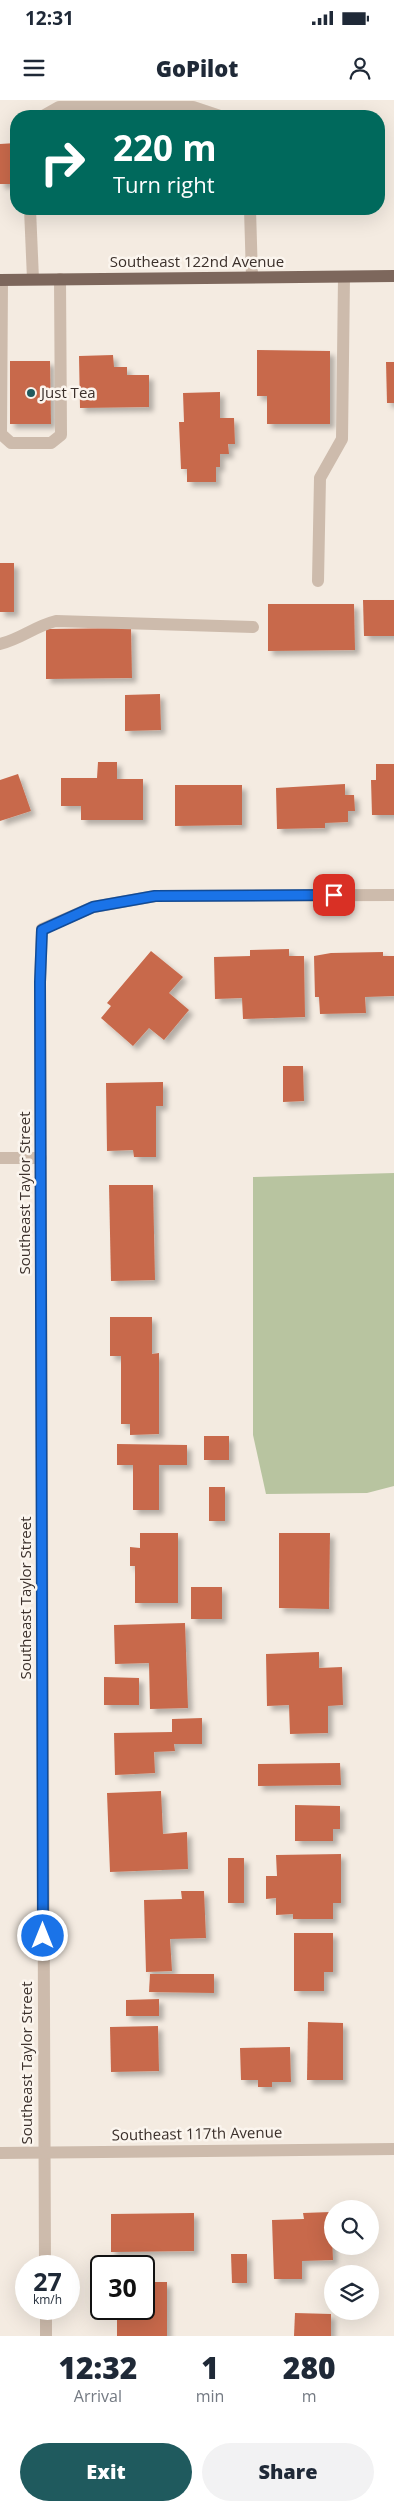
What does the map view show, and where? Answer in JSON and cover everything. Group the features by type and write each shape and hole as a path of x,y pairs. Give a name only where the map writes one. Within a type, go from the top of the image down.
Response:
{"main road":[{"name":"Southeast 122nd Avenue","path":"1,280 394,276"}],"street":[{"path":"54,110 59,107 193,107 202,110"},
{"path":"30,215 33,279"},
{"path":"250,215 252,277"},
{"path":"318,581 320,478 342,439 344,277"},
{"path":"1,280 1,434 11,443 51,443 61,435 60,279"},
{"path":"0,644 18,640 41,625 56,621 254,627"},
{"name":"Southeast Taylor Street","path":"45,2255 40,982 42,930 93,907 155,896 394,895"},
{"path":"0,1158 41,1158"},
{"name":"Southeast 117th Avenue","path":"0,2153 394,2149"},
{"path":"46,2320 46,2336"}],"green space":[{"path":"394,1173 394,1486 367,1493 266,1494 253,1435 253,1177"}],"building":[{"path":"10,143 10,184 0,184 0,144"},
{"path":"257,350 330,351 330,424 267,424 267,396 257,396"},
{"path":"113,355 114,367 127,367 127,375 149,375 149,407 80,408 79,356"},
{"path":"10,361 50,361 51,424 10,424"},
{"path":"386,362 394,362 394,403 387,403"},
{"path":"220,392 220,418 234,418 235,444 228,444 229,454 220,454 220,467 216,467 216,482 187,482 187,469 181,469 179,422 184,422 183,393"},
{"path":"0,563 14,563 14,612 0,612"},
{"path":"363,600 394,600 394,636 364,636"},
{"path":"268,604 354,604 355,650 268,651"},
{"path":"131,628 132,678 46,679 46,629"},
{"path":"160,694 161,730 125,731 125,695"},
{"path":"98,762 117,762 117,779 143,779 143,820 81,820 81,806 61,806 61,778 97,778"},
{"path":"376,764 394,764 394,815 372,815 371,780 376,780"},
{"path":"18,774 31,811 0,821 0,780"},
{"path":"345,784 345,795 354,795 355,811 348,811 348,822 325,823 325,828 277,829 276,788"},
{"path":"175,785 242,785 242,825 175,826"},
{"path":"289,949 289,956 304,956 305,1017 243,1019 242,998 215,999 214,957 250,956 250,950"},
{"path":"151,951 183,977 169,993 189,1010 164,1040 149,1028 133,1046 101,1018 111,1006 107,1003"},
{"path":"383,952 383,956 394,956 394,996 365,997 366,1013 320,1014 319,997 315,997 314,956 331,953"},
{"path":"283,1066 303,1066 304,1101 283,1102"},
{"path":"163,1082 163,1106 156,1106 156,1157 134,1157 133,1150 107,1151 106,1083"},
{"path":"109,1185 153,1185 155,1280 111,1281"},
{"path":"110,1317 152,1317 152,1354 159,1353 159,1434 130,1435 130,1424 121,1424 121,1356 110,1356"},
{"path":"204,1436 229,1436 229,1460 204,1460"},
{"path":"117,1444 187,1445 187,1465 159,1465 159,1510 133,1510 133,1465 117,1465"},
{"path":"209,1487 225,1487 225,1521 209,1521"},
{"path":"140,1533 178,1533 178,1603 135,1603 135,1566 130,1566 130,1547 140,1548"},
{"path":"279,1533 330,1533 329,1609 279,1608"},
{"path":"191,1587 222,1587 222,1619 191,1619"},
{"path":"185,1623 188,1708 150,1709 149,1663 115,1664 114,1625"},
{"path":"319,1652 319,1668 342,1667 343,1705 328,1706 328,1733 290,1734 289,1705 267,1706 266,1654"},
{"path":"104,1677 139,1678 139,1705 104,1705"},
{"path":"202,1718 202,1744 174,1744 175,1751 154,1752 155,1773 115,1775 114,1733 172,1732 172,1719"},
{"path":"340,1763 341,1785 258,1786 258,1764"},
{"path":"161,1791 163,1834 187,1832 188,1869 110,1872 107,1793"},
{"path":"295,1805 340,1806 340,1829 333,1829 333,1841 295,1841"},
{"path":"341,1854 341,1903 333,1903 333,1919 293,1919 293,1914 276,1915 276,1898 266,1899 266,1876 277,1876 276,1855"},
{"path":"228,1858 244,1858 244,1903 228,1903"},
{"path":"181,1891 204,1891 206,1938 170,1939 172,1971 146,1972 144,1900 182,1899"},
{"path":"294,1933 333,1933 333,1972 324,1972 324,1991 294,1991"},
{"path":"150,1974 214,1974 214,1993 149,1992"},
{"path":"159,1999 159,2016 126,2016 126,2000"},
{"path":"308,2022 343,2023 343,2080 307,2080"},
{"path":"158,2026 159,2071 111,2072 110,2027"},
{"path":"290,2047 291,2082 272,2082 272,2087 258,2087 258,2080 241,2080 240,2048"},
{"path":"324,2212 324,2255 333,2255 333,2260 302,2261 302,2279 274,2279 272,2220 304,2219 303,2213"},
{"path":"194,2213 194,2251 111,2252 111,2214"},
{"path":"231,2254 247,2254 247,2283 232,2283"},
{"path":"155,2282 167,2282 167,2336 117,2336 117,2320 155,2320"},
{"path":"295,2313 324,2314 324,2320 331,2320 331,2336 294,2336"}],"place":[{"name":"Just Tea","path":"31,393"}],"route":[{"path":"43,1936 40,982 42,930 93,907 155,896 334,895"}]}
